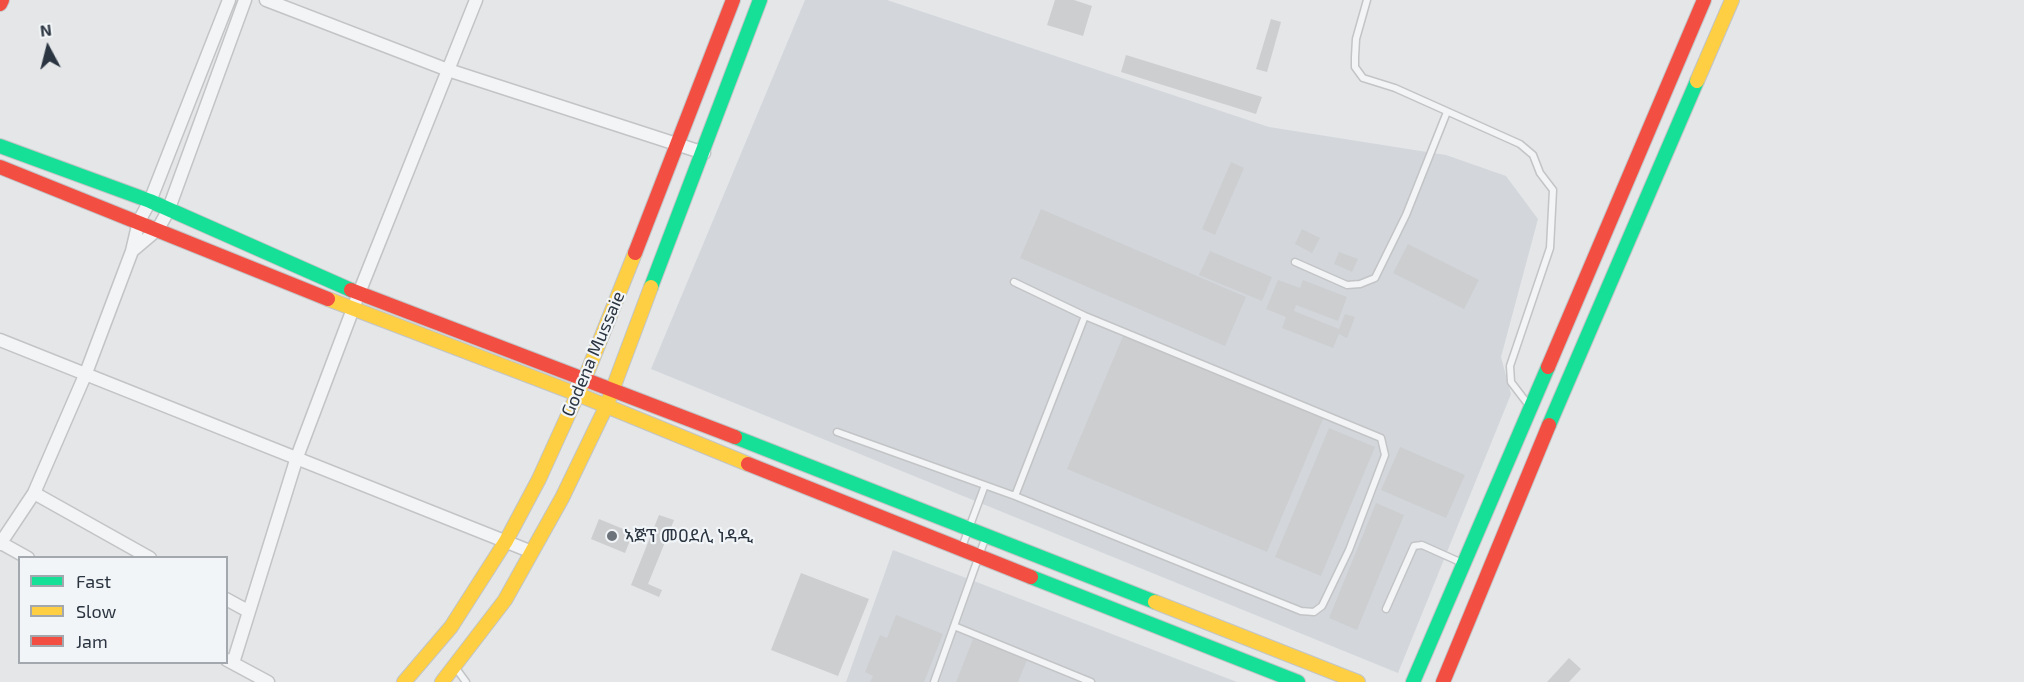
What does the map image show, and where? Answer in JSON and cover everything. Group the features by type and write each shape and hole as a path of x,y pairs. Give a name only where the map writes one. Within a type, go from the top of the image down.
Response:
{"street":[{"path":"0,4 2,0"},
{"path":"24,556 1,544 33,493 86,374 132,251 139,221 150,201 229,0"},
{"path":"132,251 158,229 168,211 245,0"},
{"path":"266,0 448,70 704,153"},
{"path":"262,681 230,661 297,457 359,293 476,0"},
{"name":"Godena Mussaie","path":"404,682 451,627 506,541 539,479 585,378 679,144 733,0"},
{"name":"Godena Mussaie","path":"442,682 505,600 562,498 614,390 760,0"},
{"path":"1413,682 1704,0"},
{"path":"1443,682 1518,498 1732,0"},
{"path":"194,88 210,95"},
{"path":"1653,122 1675,134"},
{"path":"0,146 150,201 168,211 359,293 585,378 1359,682"},
{"path":"0,167 353,309 577,394 1298,682"},
{"path":"0,340 532,552"},
{"path":"1497,488 1518,498"},
{"path":"33,493 146,556"},
{"path":"228,600 248,611"}],"lane":[{"path":"1367,0 1356,39 1354,57 1354,67 1363,78 1395,88 1520,144 1533,155 1540,173 1553,190 1550,248 1509,372 1511,382 1531,408"},
{"path":"1295,262 1347,285 1360,284 1375,278 1406,215 1447,112"},
{"path":"837,432 1015,495 1301,611 1314,612 1322,606 1349,550 1385,455 1381,438 1085,316 1014,282"},
{"path":"1015,495 1085,316"},
{"path":"962,549 985,485"},
{"path":"934,682 987,536"},
{"path":"1386,609 1414,546 1422,545 1465,564"},
{"path":"954,626 1091,682"},
{"path":"455,666 466,682"}],"shaded area":[{"path":"805,0 887,0 1269,127 1446,155 1506,176 1538,219 1501,357 1511,394 1398,673 651,369"},
{"path":"893,550 1237,682 846,682"}],"building":[{"path":"1055,0 1074,0 1092,6 1083,36 1047,25"},
{"path":"1271,19 1281,22 1267,72 1256,69"},
{"path":"1126,55 1262,97 1256,114 1121,72"},
{"path":"1231,162 1244,168 1215,235 1202,229"},
{"path":"1041,209 1246,297 1225,346 1020,258"},
{"path":"1302,229 1320,238 1312,253 1295,244"},
{"path":"1408,244 1479,280 1464,309 1393,273"},
{"path":"1210,251 1272,277 1262,301 1199,275"},
{"path":"1339,252 1358,259 1352,272 1334,264"},
{"path":"1278,280 1300,288 1303,280 1347,297 1338,321 1296,305 1294,311 1339,329 1345,314 1355,317 1347,338 1339,334 1333,348 1282,328 1286,317 1266,309"},
{"path":"1123,336 1323,419 1267,552 1067,469"},
{"path":"1329,428 1375,447 1321,576 1275,557"},
{"path":"1400,447 1465,475 1446,518 1381,490"},
{"path":"1376,503 1404,515 1357,630 1329,618"},
{"path":"659,515 674,520 648,584 662,590 659,597 631,585"},
{"path":"599,519 633,533 625,553 591,539"},
{"path":"801,573 869,599 838,676 771,650"},
{"path":"896,615 943,634 924,682 870,682 873,676 865,672 880,635 887,638"},
{"path":"973,639 1027,660 1018,682 956,682"},
{"path":"1569,658 1581,669 1569,682 1547,682"}],"traffic: fast":[{"path":"651,287 760,0"},
{"path":"1549,425 1697,81"},
{"path":"0,146 150,201 351,290"},
{"path":"1413,682 1548,367"},
{"path":"735,437 1155,602"},
{"path":"1031,577 1298,682"}],"traffic: slow":[{"path":"1697,81 1732,0"},
{"path":"404,682 451,627 506,541 539,479 585,378 635,253"},
{"path":"442,682 505,600 562,498 606,407 651,287"},
{"path":"328,299 577,394 748,464"},
{"path":"1155,602 1358,682"}],"traffic: jam":[{"path":"0,4 2,0"},
{"path":"635,253 733,0"},
{"path":"1548,367 1704,0"},
{"path":"0,167 328,299"},
{"path":"351,290 735,437"},
{"path":"1443,682 1549,425"},
{"path":"748,464 1031,577"}],"place":[{"name":"ኣጅፕ መዐደሊ ነዳዲ","path":"612,536"}]}
